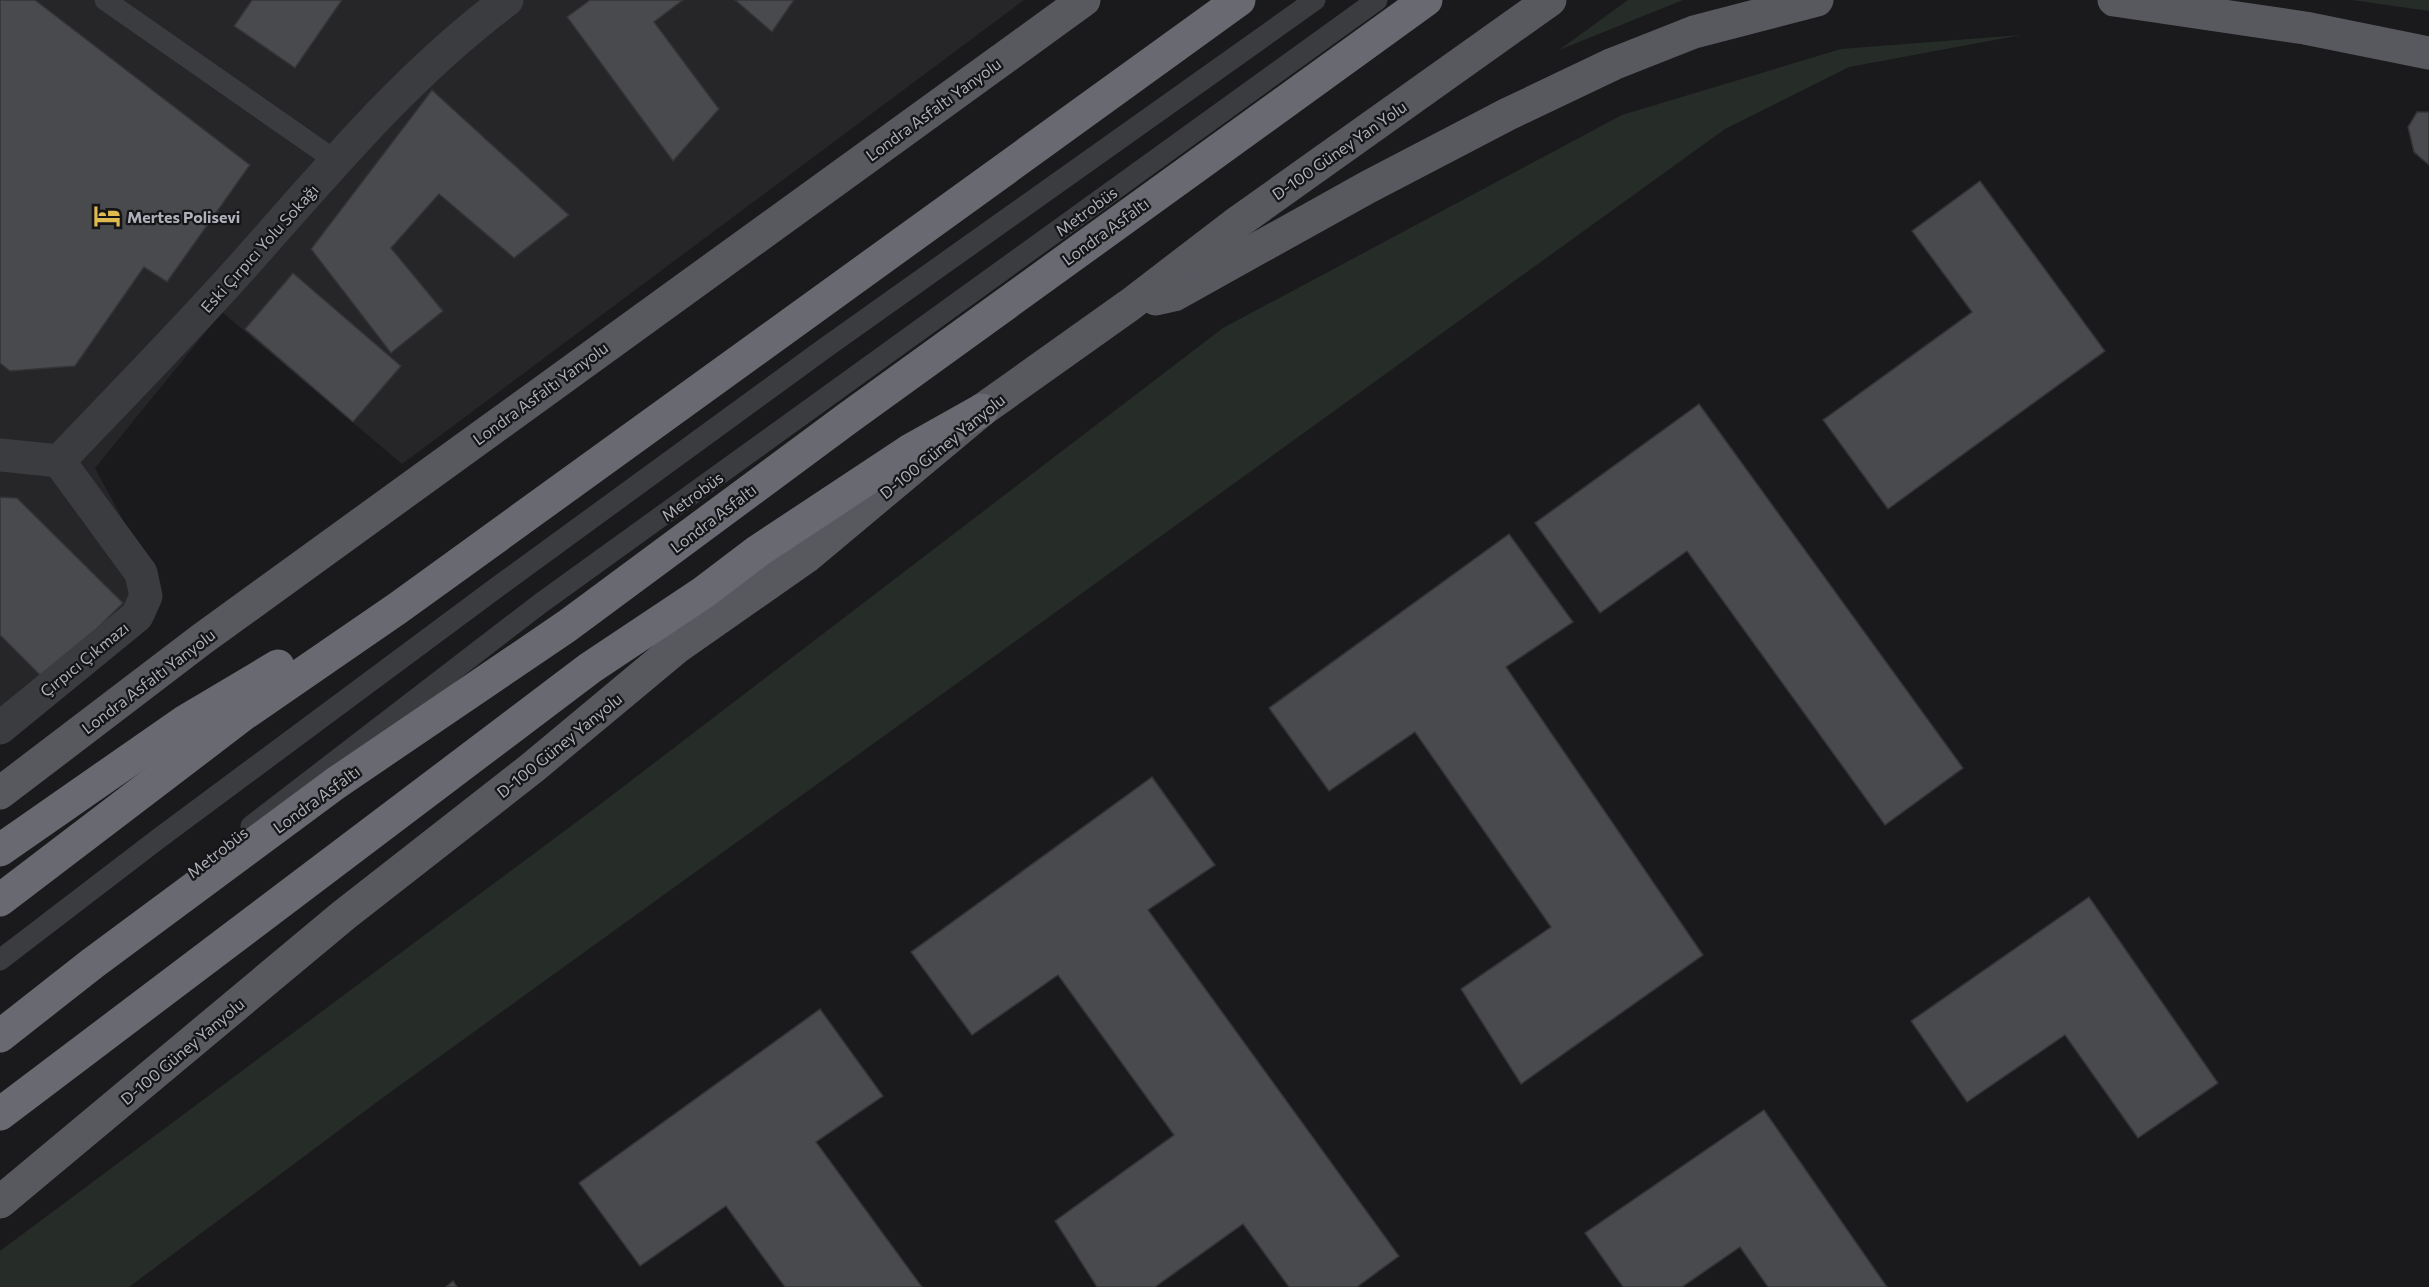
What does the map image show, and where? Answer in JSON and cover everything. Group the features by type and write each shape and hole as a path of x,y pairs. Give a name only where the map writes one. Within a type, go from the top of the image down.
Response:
{"highway":[{"path":"0,900 244,714 398,608 1239,0"},
{"name":"Londra Asfaltı","path":"0,1036 93,963 336,783 567,626 866,404 1426,0"},
{"path":"0,1114 590,668 704,592 758,551 909,451 982,411"},
{"path":"0,850 184,722 294,656 398,608"}],"main road":[{"name":"Londra Asfaltı Yanyolu","path":"0,793 202,639 1084,0"},
{"name":"D-100 Güney Yan Yolu","path":"1131,304 1234,225 1550,0"},
{"path":"1131,304 1174,295 1368,187 1508,114 1613,64 1694,32 1817,0"},
{"path":"2114,0 2305,28 2429,53"},
{"name":"D-100 Güney Yanyolu","path":"0,1202 344,915 532,768 676,648 806,557 982,411 1131,304"}],"street":[{"name":"Eski Çırpıcı Yolu Sokağı","path":"59,461 213,300 336,161 461,34 507,0"},
{"path":"0,455 59,461"},
{"name":"Çırpıcı Çıkmazı","path":"0,728 137,616 146,596 141,573 59,461"}],"lane":[{"path":"105,0 336,161"},
{"path":"0,960 496,588 825,348 1315,0"},
{"name":"Metrobüs","path":"0,1023 75,961 542,603 1377,0"}],"shaded area":[{"path":"0,0 1024,0 402,464 222,312 95,468 161,591 0,714"},
{"path":"1628,0 1683,0 1559,50"},
{"path":"2352,0 2429,0 2429,11"},
{"path":"2021,35 1849,67 1725,129 385,1096 129,1287 0,1287 0,1251 598,806 1223,328 1622,115 1841,49"}],"building":[{"name":"Mertes Polisevi","path":"0,0 35,0 250,165 167,282 144,267 75,366 10,371 0,363"},
{"path":"252,0 342,0 295,68 234,26"},
{"path":"590,0 683,0 654,22 719,109 673,161 567,17"},
{"path":"735,0 794,0 772,32"},
{"path":"432,90 569,215 514,258 439,194 391,248 443,311 391,353 311,249"},
{"path":"2417,112 2429,112 2429,165 2414,152 2408,127"},
{"path":"1980,181 2105,351 1888,509 1823,420 1972,312 1912,231"},
{"path":"293,273 401,366 353,422 245,329"},
{"path":"1699,404 1963,768 1885,825 1687,551 1600,613 1535,523"},
{"path":"0,497 17,498 123,603 45,680 0,635"},
{"path":"1509,534 1573,622 1506,667 1703,955 1521,1084 1461,989 1551,927 1415,732 1329,791 1269,708"},
{"path":"1152,777 1215,865 1148,910 1399,1256 1357,1287 1289,1287 1243,1224 1155,1287 1097,1287 1055,1221 1174,1135 1058,975 972,1035 911,952"},
{"path":"2089,897 2218,1083 2138,1138 2065,1035 1967,1102 1911,1021"},
{"path":"820,1009 883,1096 816,1142 922,1287 785,1287 726,1206 640,1266 579,1183"},
{"path":"1764,1110 1887,1287 1768,1287 1740,1247 1682,1287 1623,1287 1585,1233"},
{"path":"453,1281 457,1287 446,1287"}],"place":[{"name":"Mertes Polisevi","path":"107,216"}]}
